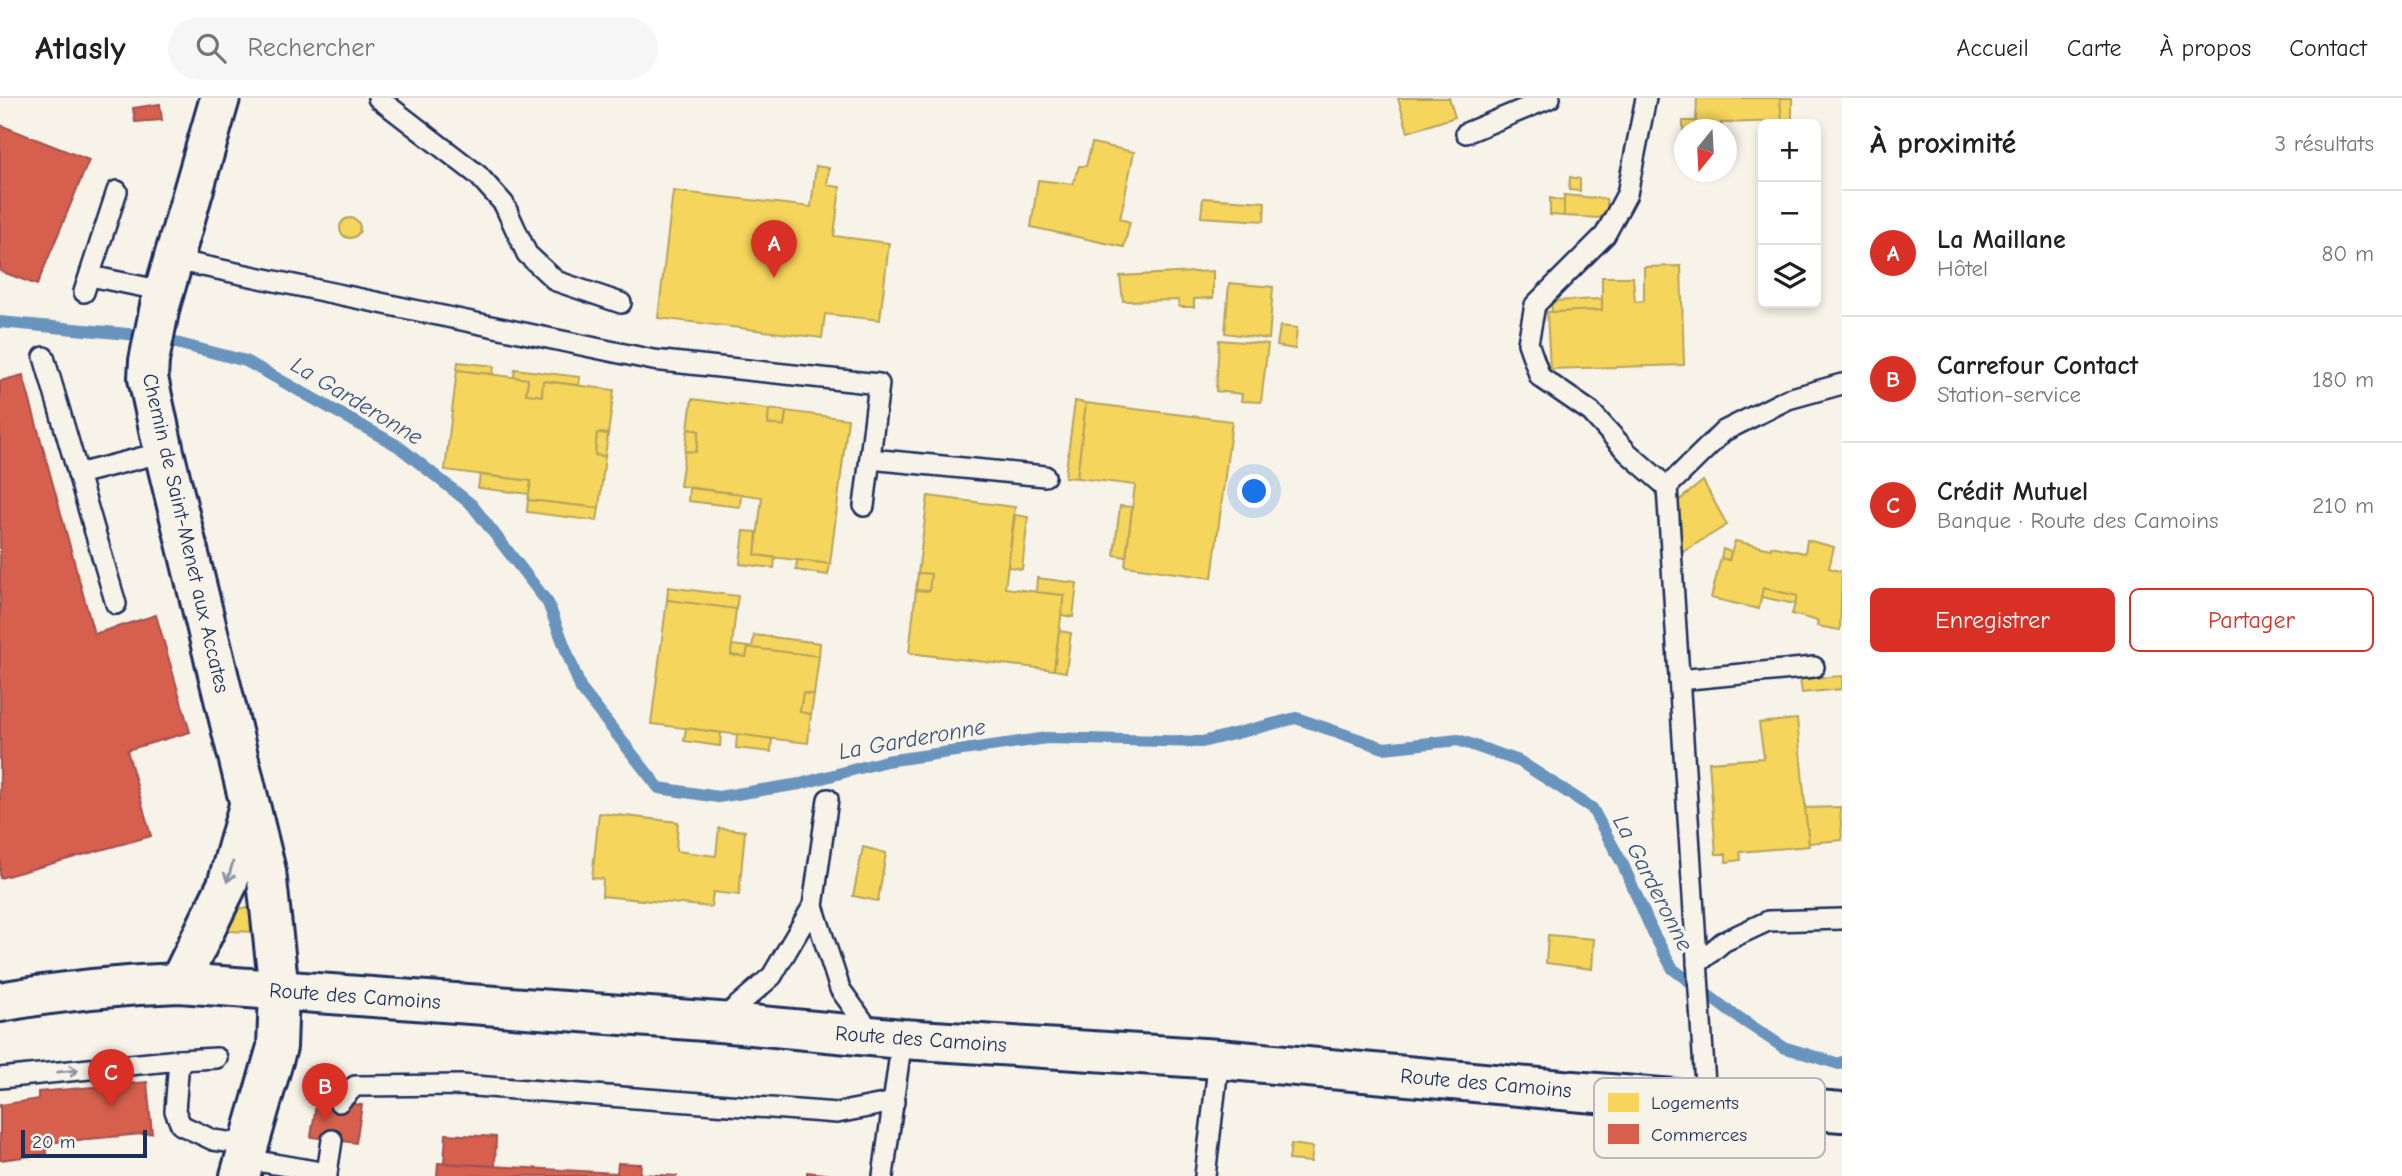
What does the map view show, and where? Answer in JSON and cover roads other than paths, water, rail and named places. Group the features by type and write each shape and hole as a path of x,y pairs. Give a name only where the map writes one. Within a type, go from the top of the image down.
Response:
{"main road":[{"name":"Chemin de Saint-Menet aux Accates","path":"220,98 200,160 166,286 149,361 148,378 266,871 279,991 276,1047 244,1166"},
{"name":"Chemin de Saint-Menet aux Accates","path":"179,983 226,885 249,807"},
{"name":"Route des Camoins","path":"0,1002 55,992 121,985 179,983 719,1022 888,1037 1219,1059 1594,1091"}],"lane":[{"path":"378,98 478,175 504,204 527,254 556,281 621,303"},
{"path":"1466,134 1550,98"},
{"path":"1646,98 1627,194 1605,235 1535,305 1528,343 1539,377 1591,412 1628,453 1667,487 1704,1078"},
{"path":"117,191 87,284 166,286 653,360 879,384 864,506"},
{"path":"44,357 116,604"},
{"path":"1667,487 1724,431 1788,399 1842,384"},
{"path":"78,474 164,452"},
{"path":"870,459 1045,476"},
{"path":"1679,680 1814,667"},
{"path":"719,1022 772,976 813,906 828,799"},
{"path":"813,906 841,989 888,1037 894,1102 883,1176"},
{"path":"1697,964 1723,942 1768,921 1842,919"},
{"path":"0,1078 217,1058"},
{"path":"1205,1176 1219,1059"},
{"path":"178,1060 175,1111 181,1125 213,1140 244,1166 327,1175 332,1140"},
{"path":"339,1102 355,1086 461,1085 837,1113 894,1102"}],"waterway":[{"name":"La Garderonne","path":"0,322 149,336 246,361 398,446 472,505 548,603 581,689 659,788 718,797 800,784 886,761 1047,738 1202,742 1296,718 1384,748 1458,740 1519,761 1592,808 1673,969 1783,1047 1839,1064 1842,1062"}],"place":[{"name":"La Maillane","path":"774,278"},
{"name":"Crédit Mutuel","path":"111,1107"},
{"name":"Carrefour Contact","path":"325,1121"}]}
